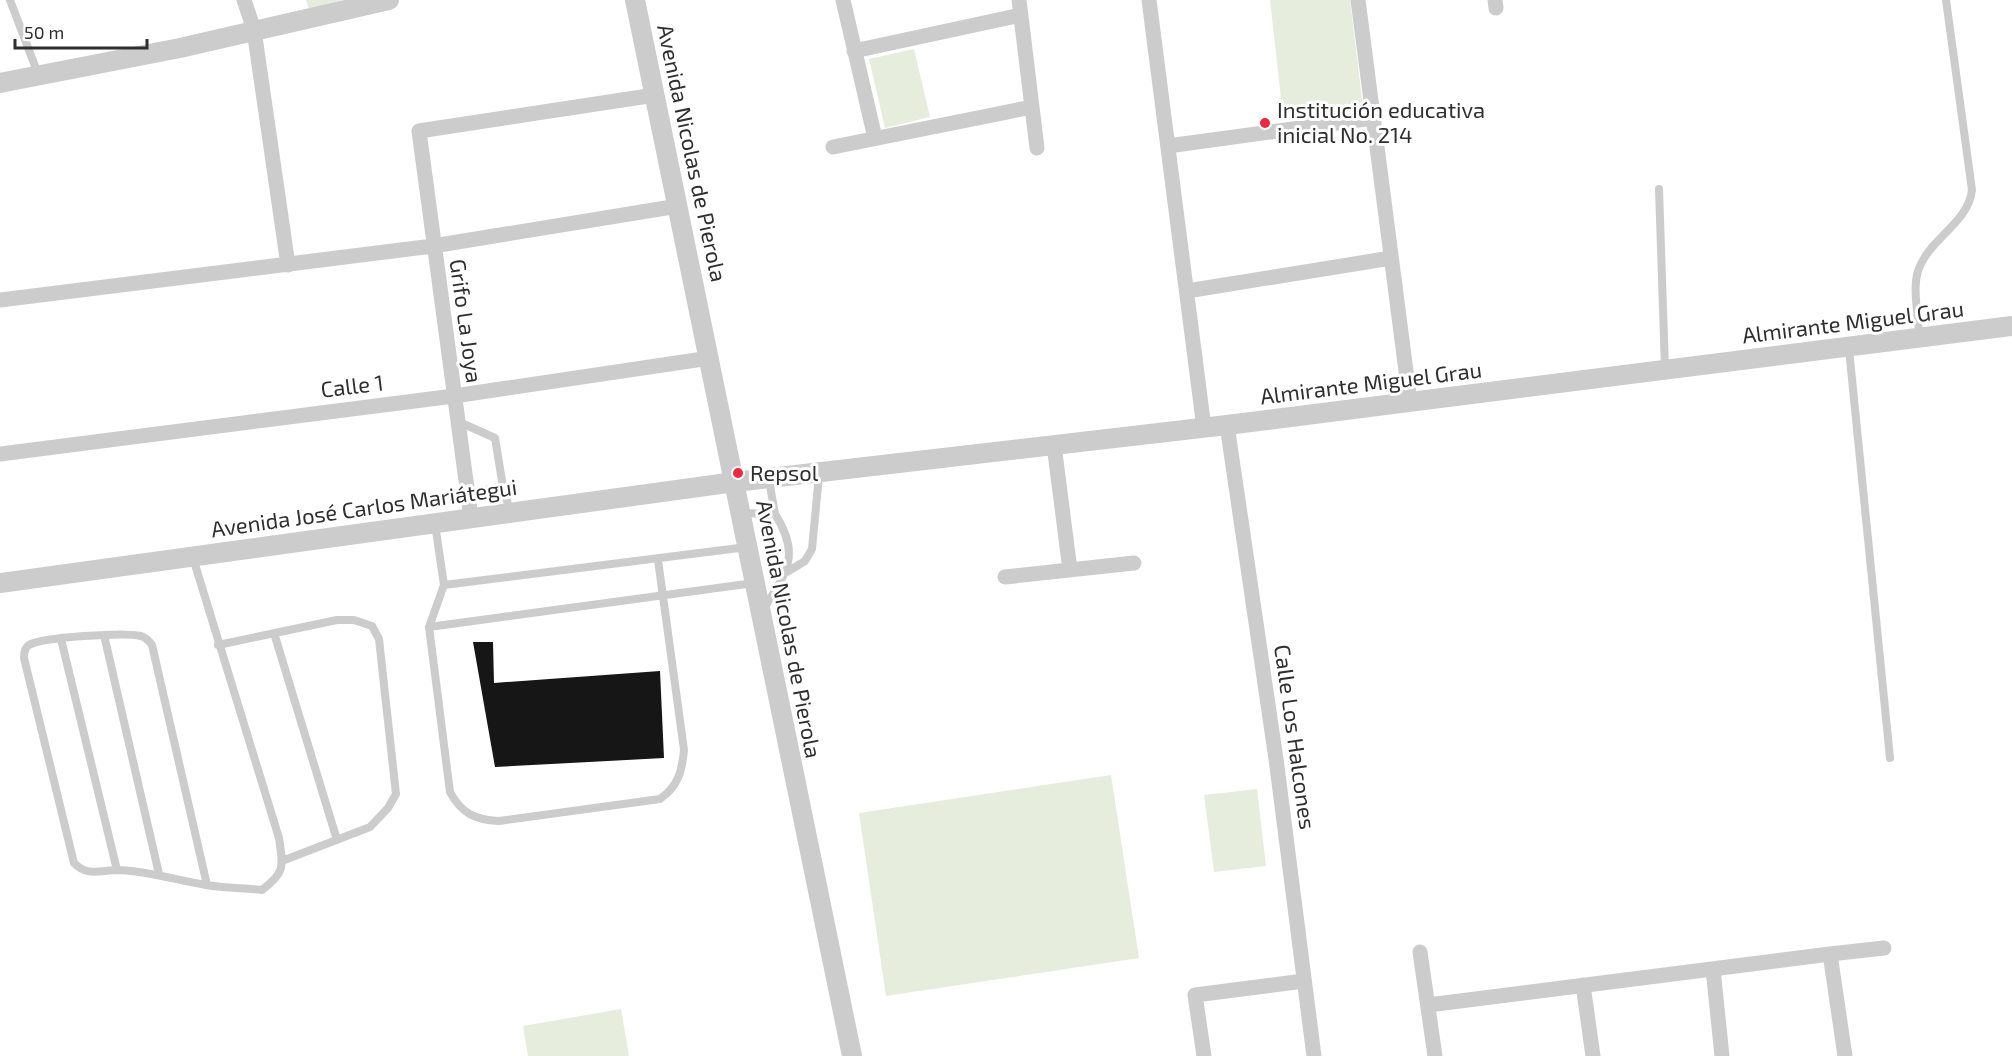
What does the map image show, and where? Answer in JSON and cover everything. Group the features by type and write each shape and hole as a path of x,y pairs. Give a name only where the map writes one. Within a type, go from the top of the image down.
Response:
{"street":[{"path":"244,0 254,30 288,265"},
{"path":"0,83 180,48 389,0"},
{"name":"Avenida Nicolas de Pierola","path":"635,0 852,1056"},
{"path":"843,0 875,138"},
{"path":"1149,0 1204,428"},
{"path":"1358,0 1410,402"},
{"path":"854,51 1020,7 1037,148"},
{"name":"Grifo La Joya","path":"471,518 419,131 655,94"},
{"path":"833,147 1032,106"},
{"path":"1168,146 1373,118"},
{"path":"0,300 433,246 678,206"},
{"path":"1187,291 1392,258"},
{"name":"Almirante Miguel Grau","path":"735,482 1204,428 2012,326"},
{"name":"Calle 1","path":"0,454 454,396 710,358"},
{"name":"Calle Los Halcones","path":"1227,425 1276,759 1314,1056"},
{"path":"1053,446 1070,570"},
{"name":"Avenida José Carlos Mariátegui","path":"0,583 735,482"},
{"path":"1005,577 1134,563"},
{"path":"1428,1005 1884,948"},
{"path":"1420,952 1435,1056"},
{"path":"1830,954 1845,1056"},
{"path":"1713,969 1722,1056"},
{"path":"1204,1056 1195,995 1304,981"},
{"path":"1583,985 1593,1056"}],"lane":[{"path":"10,0 38,75"},
{"path":"1919,338 1915,282 1919,268 1929,249 1971,201 1972,190 1946,0"},
{"path":"1659,189 1665,370"},
{"path":"1849,347 1890,758"},
{"path":"457,421 495,438 503,487 511,512"},
{"path":"761,612 787,572 805,561 812,549 819,473"},
{"path":"769,478 775,514 786,533 789,552 787,572"},
{"path":"467,493 503,487"},
{"path":"741,513 775,514"},
{"path":"435,523 444,585 429,627 450,792 458,807 469,815 485,821 660,799 672,790 679,778 684,750 658,560"},
{"path":"444,585 748,547"},
{"path":"193,556 279,838 282,861 278,878 262,890 207,885 159,874 117,870 87,872 74,863 24,658 25,650 29,645 62,639 104,635 140,636 152,645 207,885"},
{"path":"429,627 756,583"},
{"path":"219,645 337,620 354,620 372,626 379,639 396,794 388,808 370,827 282,861"},
{"path":"274,633 337,840"},
{"path":"104,635 159,874"},
{"path":"62,639 117,870"}],"green space":[{"path":"306,0 343,0 309,9"},
{"path":"1270,0 1350,0 1363,107 1283,116"},
{"path":"914,49 930,117 885,128 869,59"},
{"path":"1111,775 1139,958 886,996 859,813"},
{"path":"1257,789 1266,866 1214,872 1204,795"},
{"path":"621,1009 629,1056 528,1056 523,1026"}],"building":[{"path":"473,642 493,642 494,683 660,671 664,758 495,767"}],"place":[{"name":"Institución educativa inicial No. 214","path":"1265,123"},
{"name":"Repsol","path":"738,473"}]}
